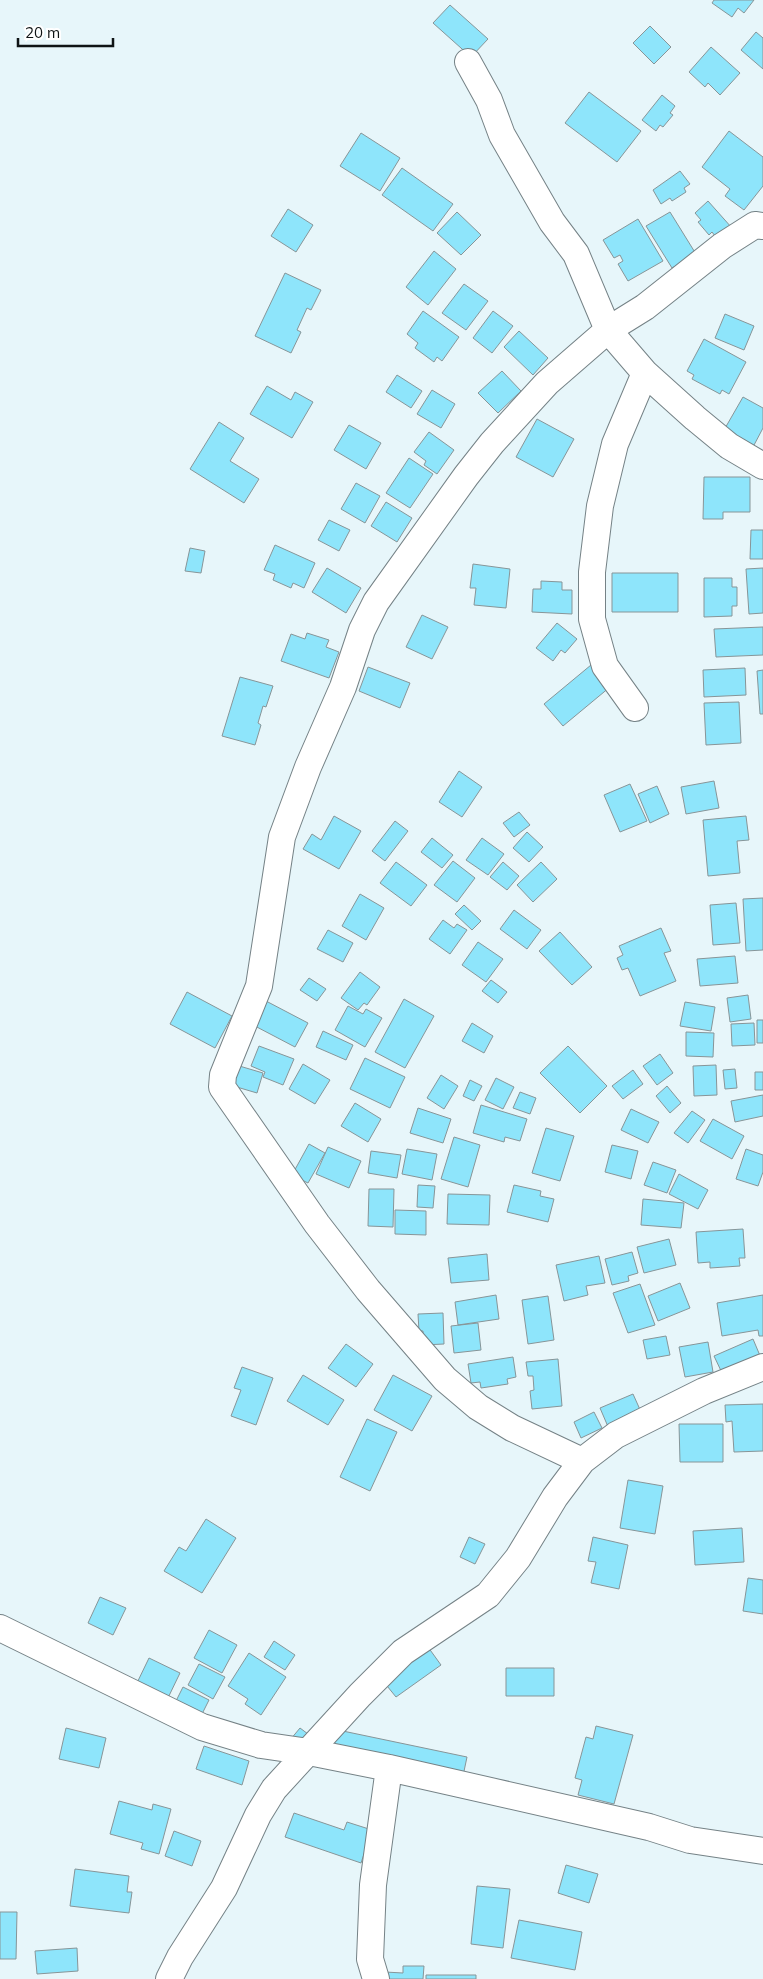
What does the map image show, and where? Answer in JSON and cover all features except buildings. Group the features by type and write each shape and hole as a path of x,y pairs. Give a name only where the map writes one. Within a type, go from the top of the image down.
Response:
{"street":[{"path":"468,62 489,100 502,135 552,222 576,254 608,330 645,373 729,446 763,466"},
{"path":"582,1461 512,1428 478,1407 445,1379 368,1290 317,1224 222,1087 222,1075 259,986 282,837 308,767 343,687 362,630 386,588 466,476 547,383 608,330 645,307 722,246 755,225 763,226"},
{"path":"635,708 605,666 592,619 592,572 600,506 615,444 645,373"},
{"path":"169,1979 180,1957 224,1888 258,1815 274,1789 402,1652 488,1596 518,1558 555,1497 582,1461 616,1435 704,1390 763,1366"},
{"path":"0,1628 202,1727 261,1746 309,1752 389,1768 649,1827 690,1840 763,1851"},
{"path":"376,1979 370,1959 373,1886 389,1768"}]}
